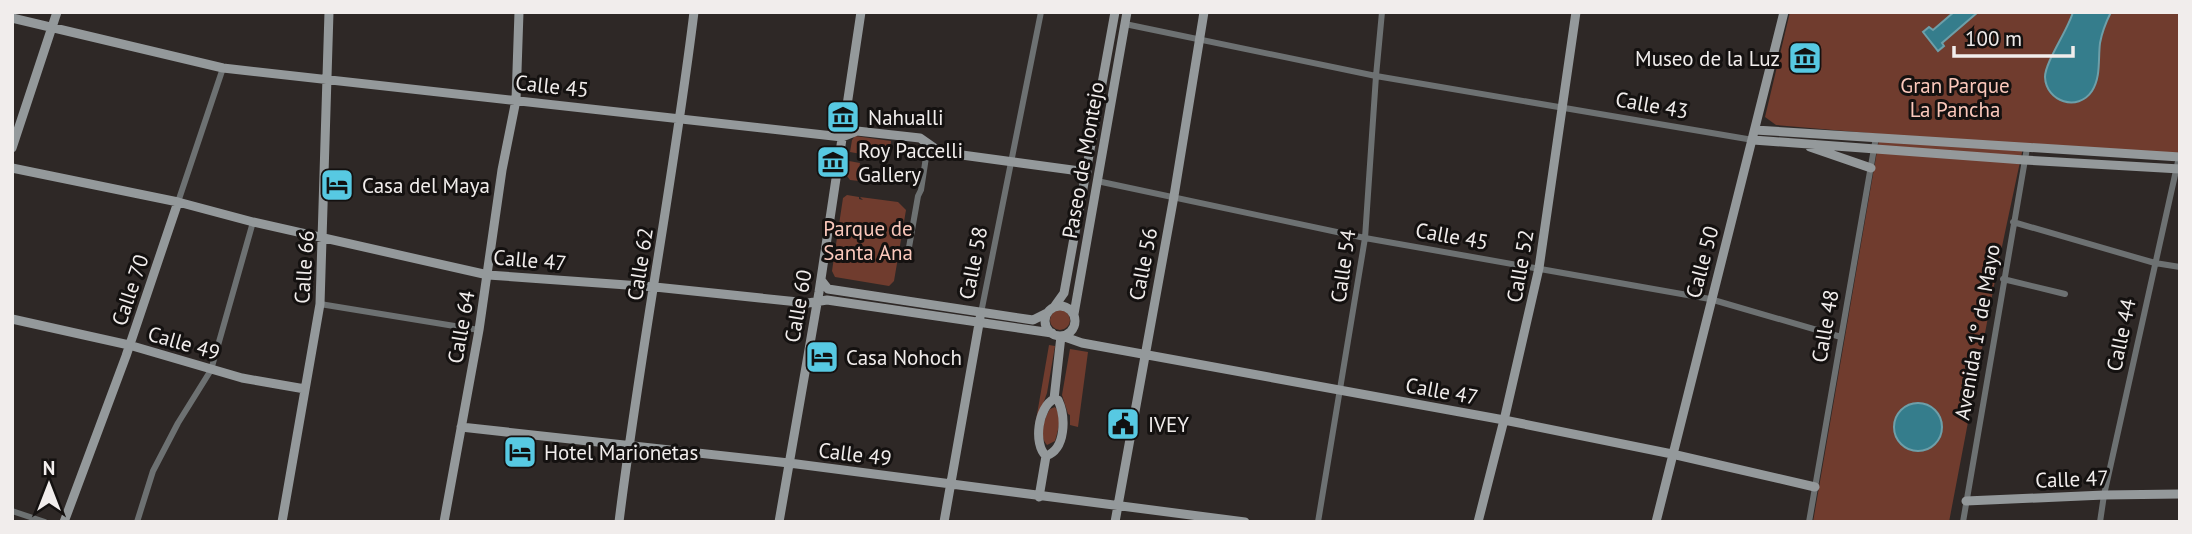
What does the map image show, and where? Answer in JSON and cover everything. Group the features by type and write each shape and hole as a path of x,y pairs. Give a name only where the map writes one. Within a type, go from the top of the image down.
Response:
{"street":[{"path":"12,148 57,12"},
{"name":"Calle 66","path":"282,522 320,304 330,12"},
{"name":"Calle 64","path":"444,522 479,330 502,170 516,100 519,12"},
{"name":"Calle 62","path":"619,522 628,446 681,118 694,12"},
{"name":"Calle 60","path":"779,522 821,280 861,12"},
{"name":"Calle 58","path":"944,522 979,323 1041,12"},
{"path":"1054,399 1061,345 1058,335 1046,324 1051,310 1064,293 1115,12"},
{"name":"Paseo de Montejo","path":"1074,314 1127,12"},
{"name":"Calle 56","path":"1115,522 1204,12"},
{"name":"Calle 54","path":"1318,522 1365,239 1382,12"},
{"name":"Calle 52","path":"1478,522 1539,268 1576,12"},
{"name":"Calle 50","path":"1656,522 1784,12"},
{"name":"Calle 45","path":"12,18 223,68 842,137 857,131 920,138 940,152 1087,172"},
{"name":"Calle 43","path":"1125,24 1376,76 1798,143 2178,169"},
{"name":"Calle 70","path":"64,522 129,345 223,68"},
{"name":"Calle 43","path":"1754,135 1876,137 2179,157"},
{"name":"Calle 48","path":"1809,522 1876,137"},
{"path":"1798,143 1871,168"},
{"path":"908,253 918,196 922,190 928,144"},
{"name":"Avenida 1° de Mayo","path":"1962,522 2027,148"},
{"name":"Calle 44","path":"2100,522 2179,157"},
{"name":"Calle 47","path":"12,168 178,202 488,275 655,287 808,303 827,300 1058,335 1082,343 1144,355 1504,419 1815,487"},
{"name":"Calle 45","path":"1097,181 1365,239 1710,299 1841,337"},
{"path":"137,522 153,471 178,423 211,370 254,222"},
{"path":"2013,222 2155,263 2180,267"},
{"path":"2003,279 2065,294"},
{"path":"821,280 828,289 1033,320 1063,306 1074,314 1075,322 1072,330 1058,335"},
{"path":"320,304 479,330"},
{"path":"952,319 954,308"},
{"name":"Calle 49","path":"12,319 129,345 242,378 305,389"},
{"path":"1046,456 1054,452 1062,431 1062,411 1058,400 1054,399"},
{"path":"1039,497 1046,456 1040,447 1041,422 1048,402 1054,399"},
{"name":"Calle 49","path":"461,427 789,463 1245,522"},
{"name":"Calle 47","path":"1966,501 2180,494"},
{"path":"12,512 45,522"}],"green space":[{"name":"Gran Parque La Pancha","path":"1790,12 2180,12 2180,154 2024,143 1949,522 1813,522 1880,134 1776,125 1765,117"},
{"path":"855,136 891,141 890,150 862,147 861,154 850,152"},
{"path":"849,161 860,163 859,170 887,173 886,184 850,180 847,176"},
{"name":"Parque de Santa Ana","path":"847,195 863,200 860,197 898,202 906,210 894,281 889,286 835,277 832,271 843,198"},
{"path":"1056,310 1064,310 1070,320 1064,330 1056,330 1050,324 1050,316"},
{"path":"1049,345 1055,346 1047,393 1035,426"},
{"path":"1070,349 1088,352 1078,427 1070,425 1070,415 1062,395"},
{"path":"1055,407 1059,415 1058,428 1055,441 1047,445 1043,437 1043,427 1050,409"}],"water":[{"path":"1954,12 1978,12 1942,43 1944,46 1938,51 1923,32 1929,27 1933,30"},
{"path":"2073,12 2111,12 2101,39 2095,86 2086,97 2071,102 2051,93 2045,77"},
{"path":"1918,403 1935,410 1942,427 1935,444 1918,451 1901,444 1894,427 1901,410"}],"place":[{"name":"Museo de la Luz","path":"1805,58"},
{"name":"Nahualli","path":"843,117"},
{"name":"Roy Paccelli Gallery","path":"833,162"},
{"name":"Casa del Maya","path":"337,185"},
{"name":"Casa Nohoch","path":"822,357"},
{"name":"IVEY","path":"1123,424"},
{"name":"Hotel Marionetas","path":"520,452"}]}
